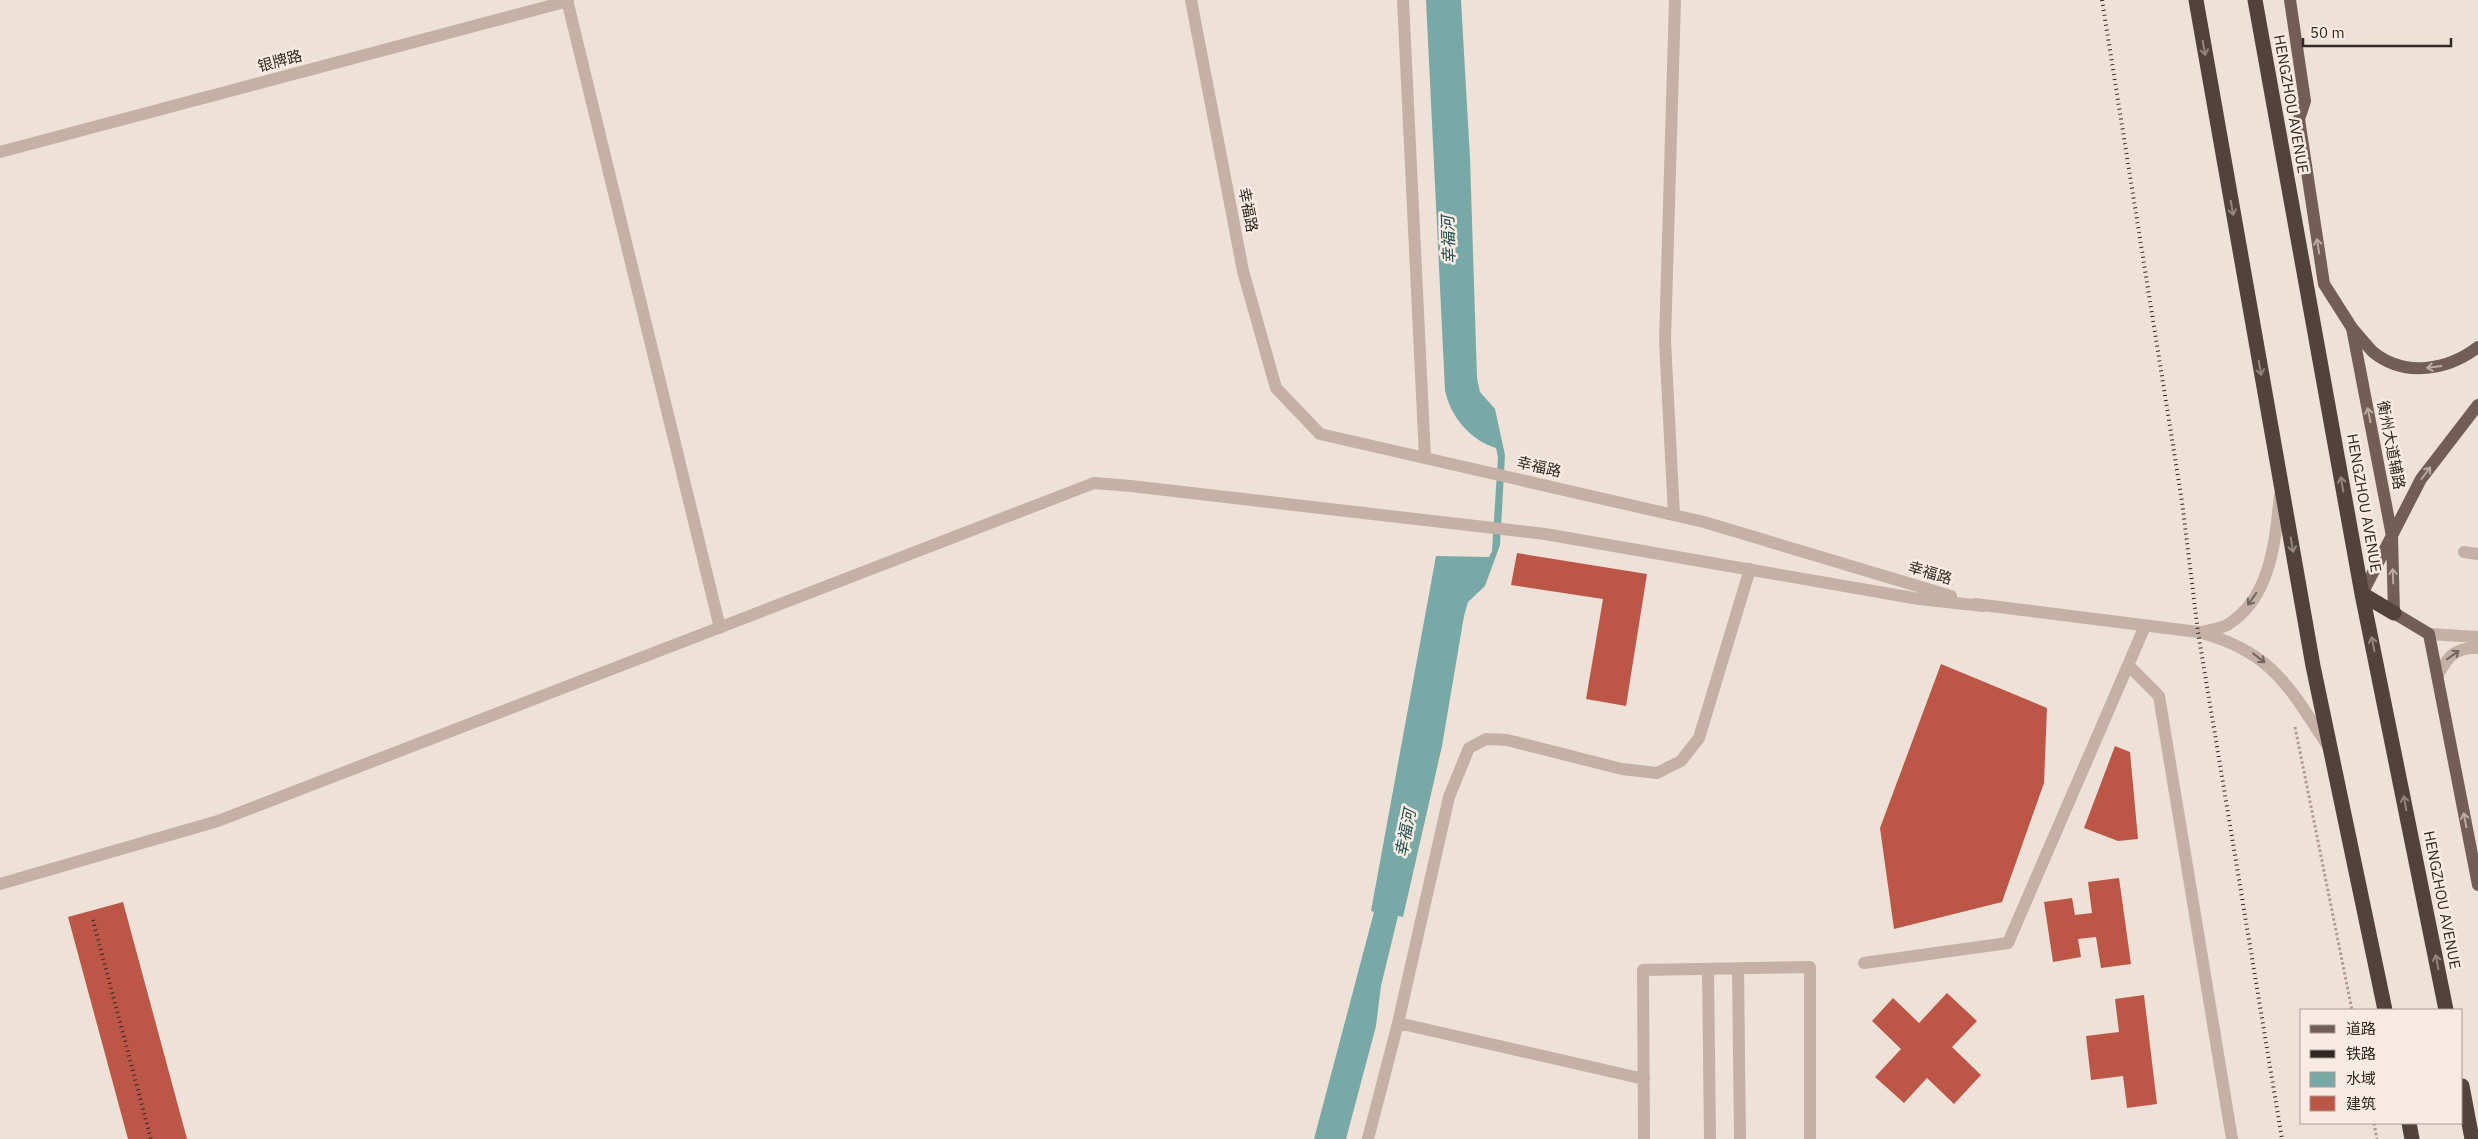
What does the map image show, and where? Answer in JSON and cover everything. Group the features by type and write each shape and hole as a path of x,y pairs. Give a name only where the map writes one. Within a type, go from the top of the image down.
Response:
{"highway":[{"path":"2196,0 2313,666 2385,1009"},
{"name":"HENGZHOU AVENUE","path":"2255,0 2362,594 2446,1009"},
{"path":"2362,594 2394,613"},
{"path":"2463,1091 2472,1139"},
{"path":"2409,1124 2412,1139"}],"main road":[{"name":"衡州大道辅路","path":"2290,0 2305,100 2299,119 2324,284 2352,328 2392,536 2394,613"},
{"path":"2303,267 2324,284"},
{"path":"2352,328 2374,352 2393,363 2415,369 2439,367 2463,358 2478,348"},
{"path":"2362,594 2421,479 2478,404"},
{"path":"2394,613 2429,634 2475,851 2478,885"}],"street":[{"name":"幸福路","path":"1190,0 1243,271 1276,388 1320,434 1704,522 1983,606 2198,632"},
{"path":"1403,0 1425,458"},
{"path":"1674,515 1665,341 1675,0"},
{"path":"567,1 720,628"},
{"name":"银牌路","path":"0,152 567,1"},
{"path":"0,884 218,821 1094,483 1545,534 1919,599 1983,606"},
{"path":"2198,632 2226,626 2241,614 2263,582 2275,540 2281,485"},
{"path":"2464,552 2478,554"},
{"path":"1368,1139 1398,1023 1449,797 1469,748 1486,739 1507,740 1622,769 1657,773 1681,761 1699,738 1750,569"},
{"path":"1864,963 2008,942 2145,626"},
{"path":"2198,632 2239,645 2274,670 2286,682 2331,750"},
{"path":"2429,634 2478,637"},
{"path":"2438,676 2448,656 2466,647 2478,648"},
{"path":"2128,665 2159,696 2232,1139"},
{"path":"1644,1139 1643,970 1810,966 1810,1139"},
{"path":"1738,968 1740,1139"},
{"path":"1708,969 1710,1139"},
{"path":"1398,1023 1644,1079"}],"path":[{"path":"2294,721 2352,1009"},
{"path":"2374,1124 2377,1139"}],"water":[{"name":"幸福河","path":"1426,0 1461,0 1470,158 1477,378 1480,392 1495,409 1505,455 1500,545 1485,586 1468,602 1464,616 1442,746 1403,917 1398,916 1381,986 1376,1026 1346,1139 1314,1139 1374,912 1371,911 1436,556 1489,557 1492,551 1498,457 1496,448 1478,439 1463,426 1451,409 1445,390"}],"building":[{"path":"1517,553 1647,574 1626,706 1586,699 1603,599 1511,585"},
{"path":"1941,664 2047,708 2044,783 2002,902 1894,929 1880,828"},
{"path":"2115,746 2130,752 2138,839 2118,841 2084,828"},
{"path":"2119,878 2131,964 2101,968 2096,937 2078,939 2081,957 2053,962 2044,902 2072,898 2075,915 2092,913 2088,882"},
{"path":"123,902 187,1139 128,1139 68,917"},
{"path":"1947,993 1977,1021 1952,1047 1981,1075 1954,1104 1927,1078 1904,1103 1875,1077 1901,1049 1872,1021 1893,998 1919,1023"},
{"path":"2144,995 2157,1104 2127,1108 2123,1076 2091,1080 2086,1036 2119,1032 2115,999"}],"railway":[{"path":"2102,0 2182,502 2198,632 2282,1139"},
{"path":"93,920 151,1139"}]}
